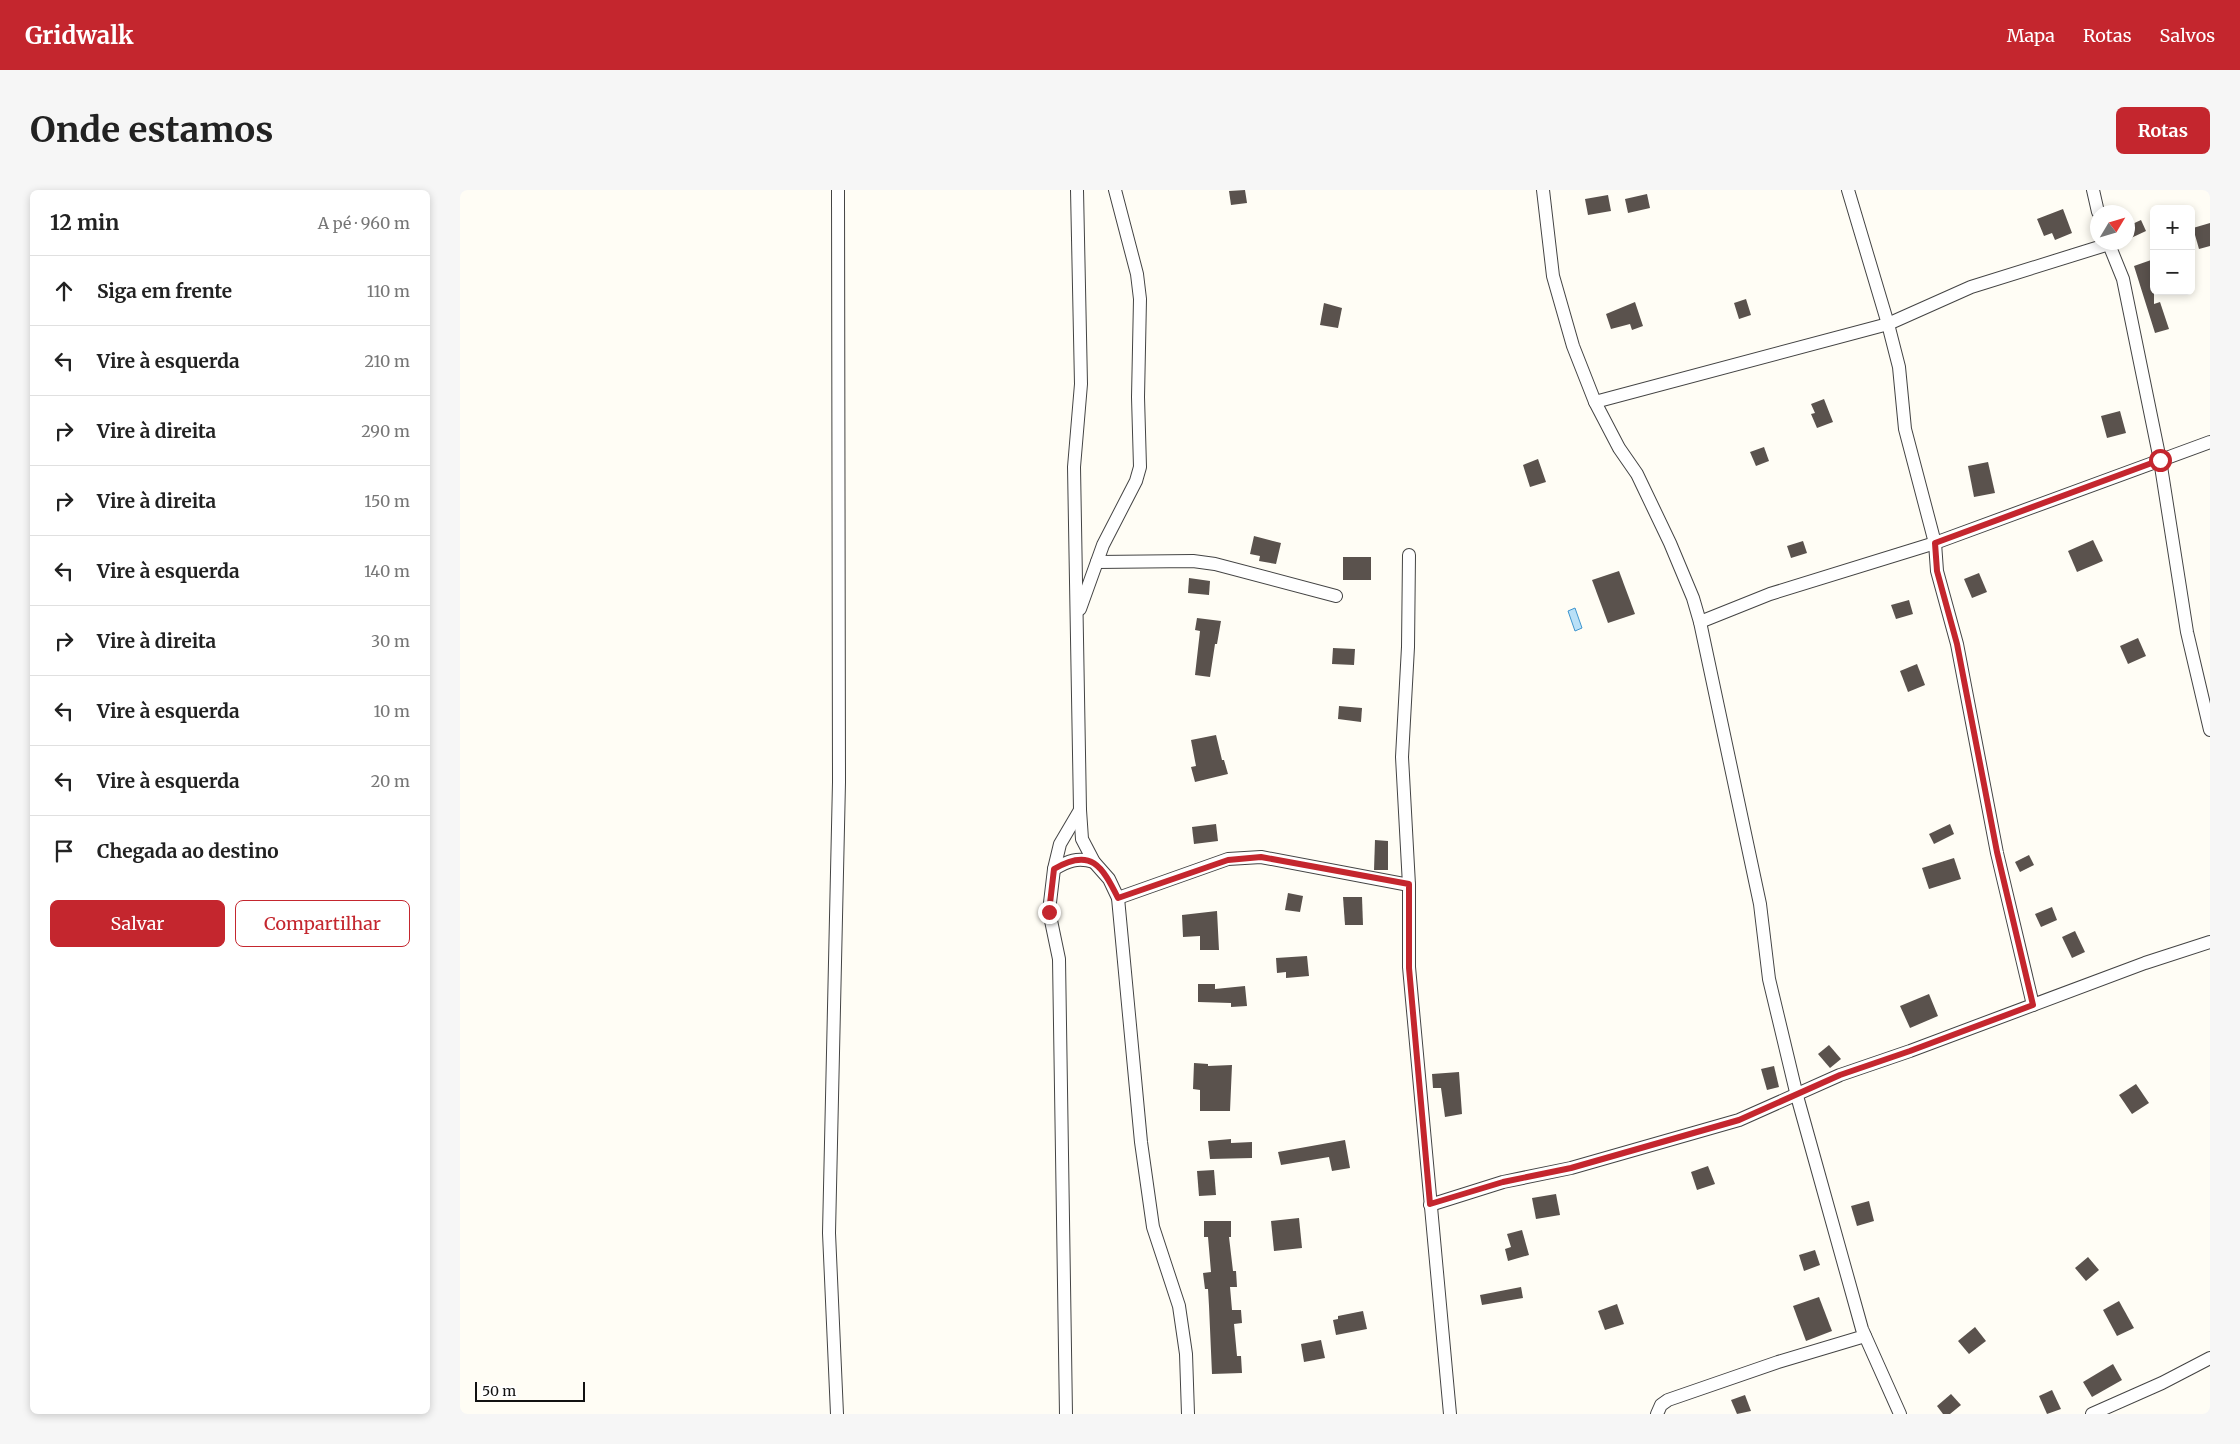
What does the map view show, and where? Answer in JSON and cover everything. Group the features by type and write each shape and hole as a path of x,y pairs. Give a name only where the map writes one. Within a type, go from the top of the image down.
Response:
{"street":[{"path":"837,1414 829,1233 839,782 838,190"},
{"path":"1077,190 1081,384 1074,467 1082,839 1094,862 1109,879 1118,898 1141,1142 1153,1227 1179,1306 1186,1354 1188,1414"},
{"path":"1078,616 1103,545 1136,481 1140,467 1138,397 1140,299 1137,274 1115,190"},
{"path":"1544,190 1552,276 1573,346 1595,402 1620,448 1637,474 1670,543 1693,598 1700,622 1760,904 1769,979 1797,1096 1865,1336 1900,1414"},
{"path":"1848,190 1888,324 1899,368 1905,429 1935,543 1937,571 1957,644 1997,852 2033,1005"},
{"path":"2093,190 2096,205"},
{"path":"1595,402 1888,324 1971,287 2090,249"},
{"path":"2111,250 2123,279 2160,460 2187,632 2210,730"},
{"path":"1700,622 1770,594 1935,543 2210,442"},
{"path":"1409,555 1408,647 1402,757 1409,884 1409,968 1450,1414"},
{"path":"1097,562 1200,562 1336,596"},
{"path":"1066,1414 1059,959 1049,912 1054,869 1060,844 1080,810"},
{"path":"1118,898 1228,860 1261,857 1409,884"},
{"path":"1054,869 1069,860 1083,858 1094,862"},
{"path":"1430,1204 1503,1182 1571,1168 1730,1123 1797,1096 1840,1075 1910,1051 2145,963 2210,942"},
{"path":"1657,1414 1661,1405 1668,1400 1778,1362 1865,1336"},
{"path":"2092,1414 2162,1383 2210,1358"}],"water":[{"path":"1575,608 1582,628 1575,631 1568,611"}],"building":[{"path":"1245,190 1247,203 1231,205 1229,191"},
{"path":"1647,194 1650,208 1628,213 1625,199"},
{"path":"1608,195 1611,211 1588,215 1585,199"},
{"path":"2063,209 2072,233 2055,240 2052,233 2044,236 2037,219"},
{"path":"2141,220 2146,231 2135,236 2135,223"},
{"path":"2210,223 2210,246 2199,249 2195,227"},
{"path":"2150,260 2150,295 2154,295 2154,304 2160,302 2169,329 2155,333 2134,266"},
{"path":"1746,299 1751,315 1739,319 1734,303"},
{"path":"1635,302 1643,326 1632,330 1630,324 1611,329 1606,314"},
{"path":"1324,303 1342,308 1338,328 1320,325"},
{"path":"1824,399 1833,422 1817,428 1811,414 1815,413 1811,404"},
{"path":"2120,411 2126,433 2107,438 2101,416"},
{"path":"1764,447 1769,461 1756,466 1750,452"},
{"path":"1538,459 1546,482 1530,487 1523,465"},
{"path":"1988,462 1995,493 1974,497 1968,466"},
{"path":"1254,536 1281,543 1276,564 1259,561 1260,556 1250,554"},
{"path":"2093,540 2103,561 2077,572 2068,551"},
{"path":"1803,541 1807,553 1791,558 1787,546"},
{"path":"1343,557 1371,557 1371,580 1343,580"},
{"path":"1619,571 1635,614 1608,623 1592,580"},
{"path":"1979,573 1987,592 1972,598 1964,579"},
{"path":"1189,578 1210,581 1209,595 1188,593"},
{"path":"1909,600 1913,614 1896,619 1891,605"},
{"path":"1197,618 1221,621 1210,677 1195,675 1200,631 1195,630"},
{"path":"2138,638 2146,656 2128,664 2120,646"},
{"path":"1333,648 1355,649 1354,665 1332,664"},
{"path":"1917,664 1925,685 1908,692 1900,671"},
{"path":"1339,706 1362,708 1361,722 1338,719"},
{"path":"1216,735 1222,760 1224,760 1228,774 1195,782 1191,767 1196,766 1191,740"},
{"path":"1216,824 1218,841 1194,844 1192,827"},
{"path":"1950,824 1954,834 1934,844 1929,834"},
{"path":"1375,840 1388,841 1388,870 1374,870"},
{"path":"2029,855 2034,865 2020,872 2015,862"},
{"path":"1954,858 1961,879 1929,889 1922,868"},
{"path":"1288,893 1303,896 1300,912 1285,910"},
{"path":"1343,897 1362,897 1363,925 1345,925"},
{"path":"2052,907 2057,920 2041,927 2035,914"},
{"path":"1217,911 1219,950 1200,950 1200,936 1183,937 1182,915"},
{"path":"2075,931 2085,952 2072,958 2062,937"},
{"path":"1307,956 1309,976 1286,978 1286,972 1277,973 1276,958"},
{"path":"1198,984 1215,984 1215,989 1245,986 1247,1006 1231,1007 1231,1003 1198,1002"},
{"path":"1929,994 1938,1016 1910,1028 1900,1006"},
{"path":"1829,1045 1841,1059 1830,1068 1818,1054"},
{"path":"1194,1063 1208,1064 1208,1066 1232,1065 1230,1111 1200,1111 1200,1090 1193,1089"},
{"path":"1774,1066 1779,1087 1767,1090 1761,1069"},
{"path":"1459,1072 1462,1114 1445,1117 1441,1088 1433,1088 1432,1074"},
{"path":"2136,1084 2149,1103 2132,1114 2119,1095"},
{"path":"1231,1139 1231,1143 1252,1142 1252,1158 1210,1159 1208,1141"},
{"path":"1345,1140 1350,1168 1332,1171 1329,1157 1281,1165 1278,1152"},
{"path":"1708,1166 1715,1184 1697,1190 1691,1172"},
{"path":"1214,1170 1216,1195 1199,1196 1197,1171"},
{"path":"1556,1194 1560,1215 1536,1219 1532,1198"},
{"path":"1869,1201 1874,1221 1857,1226 1851,1206"},
{"path":"1299,1218 1302,1248 1274,1251 1271,1221"},
{"path":"1204,1221 1231,1221 1231,1237 1229,1237 1233,1271 1236,1271 1237,1287 1230,1287 1232,1310 1241,1310 1242,1323 1234,1324 1237,1356 1241,1356 1242,1373 1212,1374 1208,1289 1205,1289 1203,1273 1211,1272 1208,1237 1204,1237"},
{"path":"1522,1230 1529,1255 1508,1261 1505,1249 1511,1247 1507,1234"},
{"path":"1815,1250 1820,1265 1804,1271 1799,1255"},
{"path":"2088,1257 2099,1270 2086,1281 2075,1268"},
{"path":"1521,1287 1523,1298 1482,1305 1480,1295"},
{"path":"1819,1297 1832,1331 1806,1341 1793,1306"},
{"path":"2119,1301 2134,1328 2117,1336 2103,1310"},
{"path":"1617,1304 1624,1324 1605,1330 1598,1311"},
{"path":"1363,1311 1367,1329 1336,1335 1333,1320 1338,1319 1338,1316"},
{"path":"1975,1327 1986,1341 1969,1354 1958,1341"},
{"path":"1321,1340 1325,1358 1304,1362 1301,1344"},
{"path":"2113,1364 2122,1380 2092,1397 2083,1382"},
{"path":"2052,1390 2061,1409 2047,1414 2039,1396"},
{"path":"1951,1394 1961,1405 1950,1414 1943,1414 1937,1406"},
{"path":"1745,1395 1751,1411 1737,1414 1731,1400"}],"route":[{"path":"1049,912 1054,869 1069,860 1083,858 1094,862 1109,879 1118,898 1228,860 1261,857 1409,884 1409,968 1430,1204 1503,1182 1571,1168 1739,1120 1797,1096 1840,1075 2033,1005 1997,852 1957,644 1937,571 1935,543 2160,460"}]}
